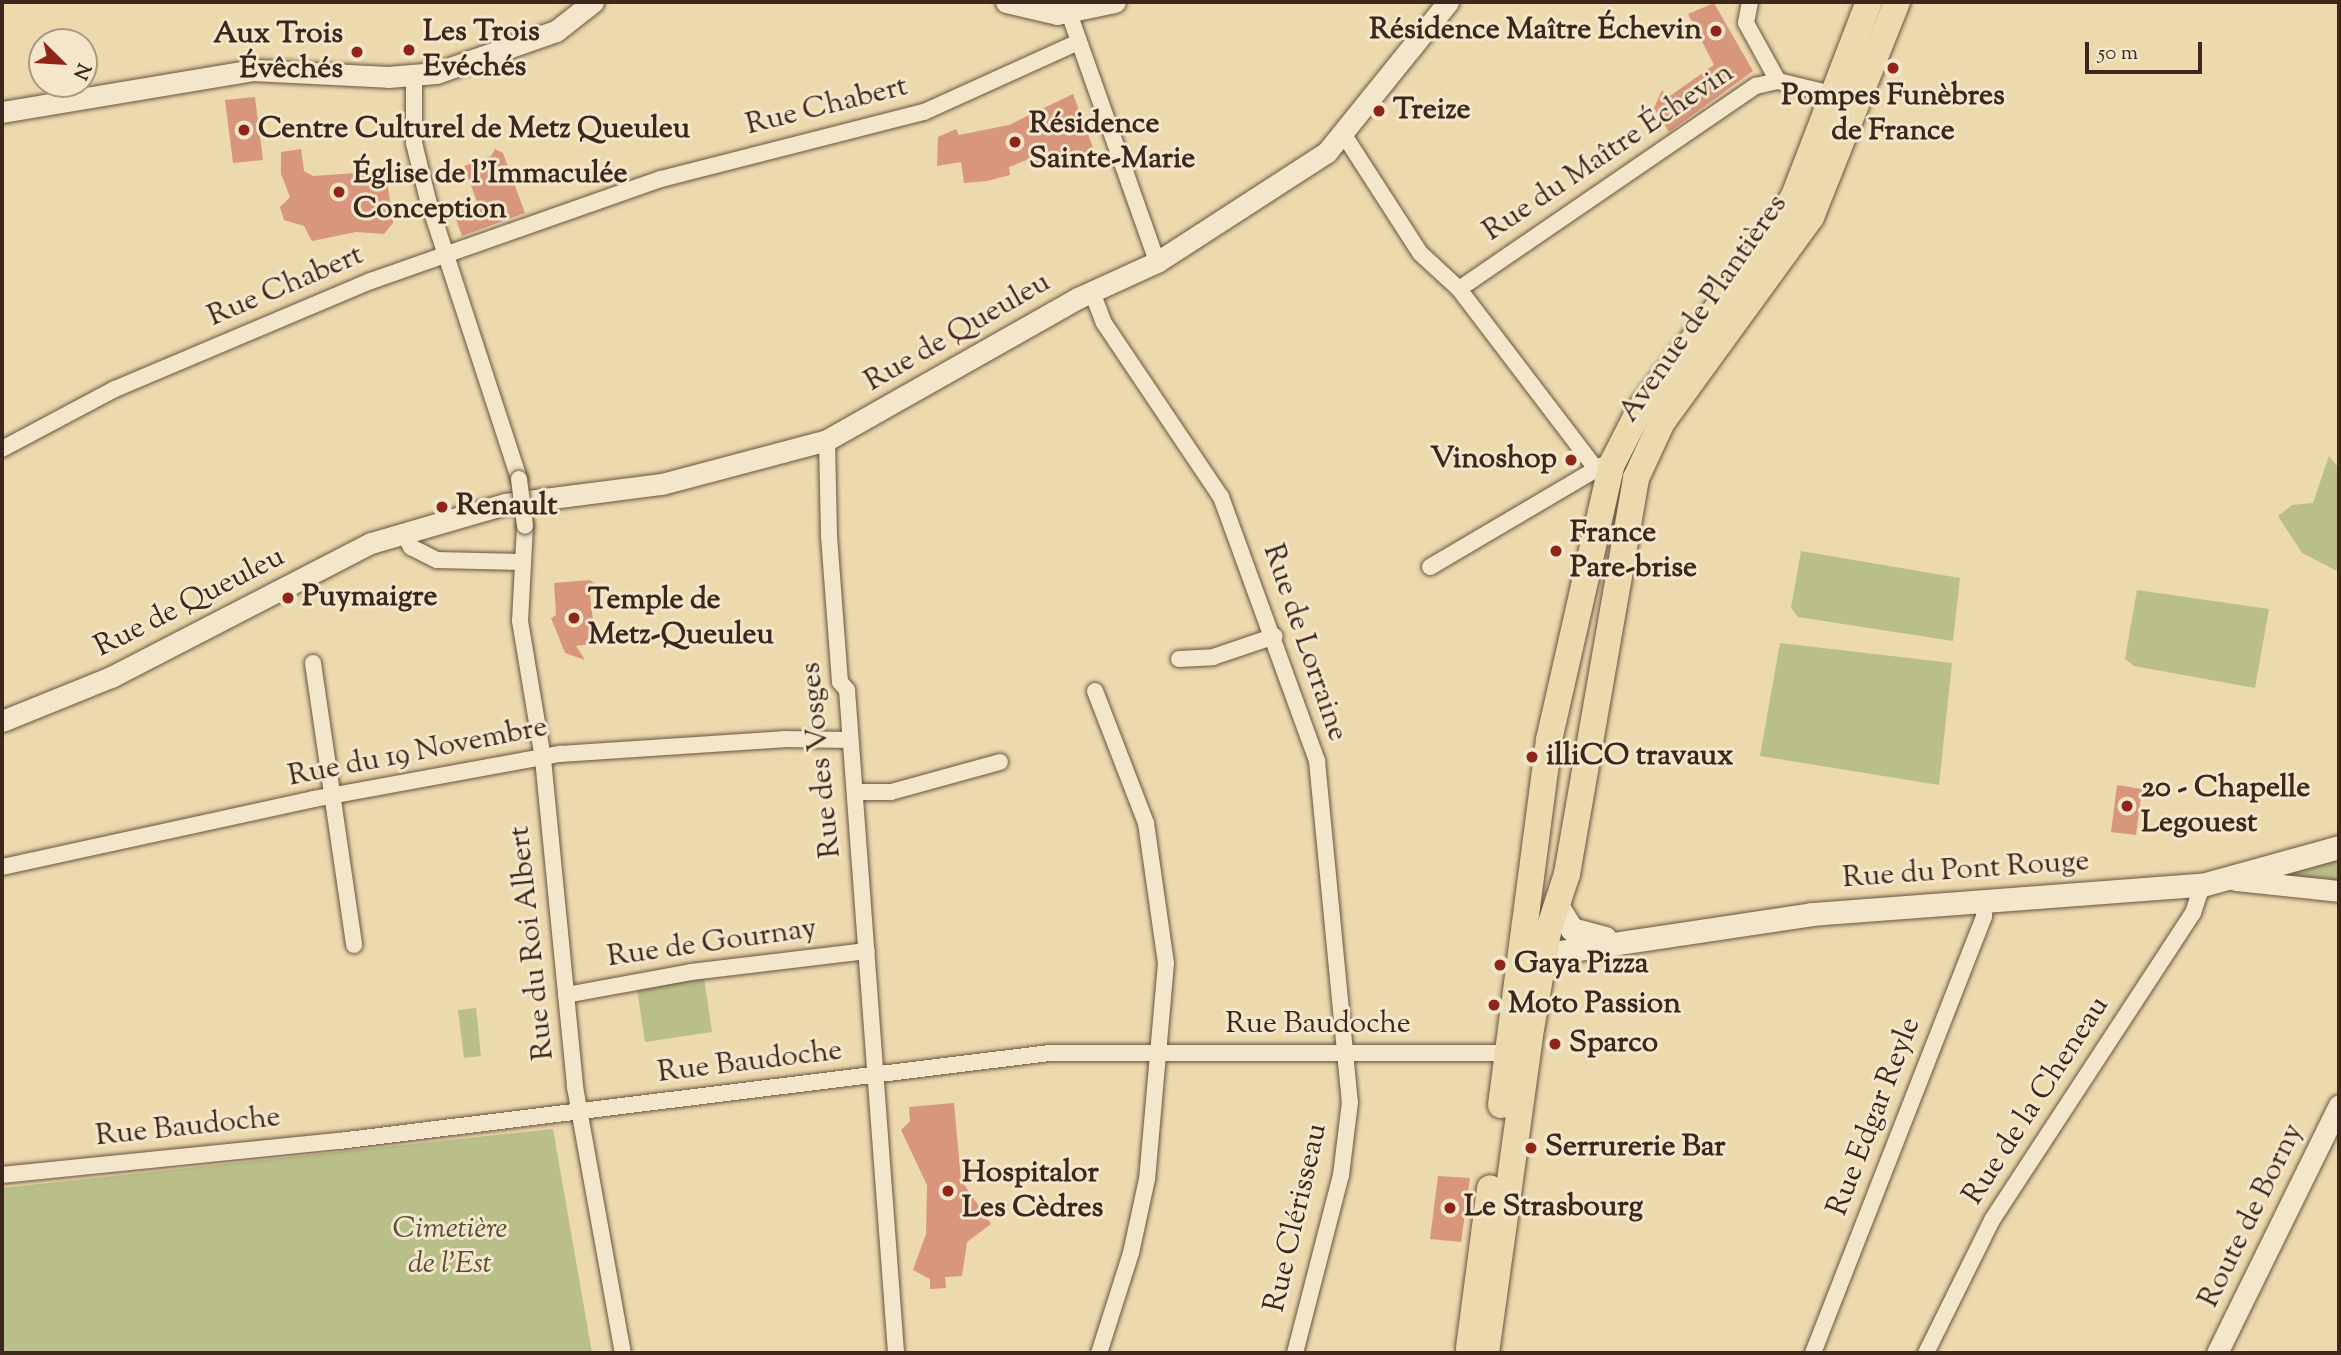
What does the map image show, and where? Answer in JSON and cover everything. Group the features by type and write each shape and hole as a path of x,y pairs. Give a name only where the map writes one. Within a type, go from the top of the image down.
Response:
{"main road":[{"name":"Avenue de Plantières","path":"1532,951 1551,730 1603,496 1604,467 1640,411 1774,230 1809,166 1869,2"},
{"name":"Avenue de Plantières","path":"1532,951 1558,907 1606,627 1645,451 1811,217 1897,2"},
{"name":"Rue du Pont Rouge","path":"1532,951 1812,914 2202,885 2235,880 2330,849 2339,836"},
{"name":"Rue du Pont Rouge","path":"1558,907 1572,929 1612,940"},
{"path":"1468,1353 1508,1053 1532,951"},
{"path":"1486,1353 1532,951"}],"street":[{"path":"2,112 252,71 414,77 556,31 593,2"},
{"path":"1006,2 1069,13 1115,2"},
{"name":"Rue de Queuleu","path":"2,721 111,677 357,548 402,532 505,504 662,484 827,440 1092,292 1157,262 1256,201 1344,135 1448,2"},
{"path":"1750,2 1746,23 1778,81"},
{"path":"1069,13 1157,262"},
{"name":"Rue Chabert","path":"2,449 115,389 446,254 662,180 924,112 1078,42"},
{"path":"414,77 414,143 446,254"},
{"name":"Rue du Maître Échevin","path":"1459,289 1756,86 1778,81 1836,95"},
{"path":"1344,135 1420,253 1459,289 1604,467 1430,567"},
{"name":"Rue du Roi Albert","path":"446,254 519,479 525,526 521,562 520,621 543,759 580,1111 623,1353"},
{"name":"Rue de Lorraine","path":"1092,292 1104,323 1222,497 1275,636 1317,761 1349,1053"},
{"name":"Rue des Vosges","path":"827,440 829,536 855,792 867,951 872,1075 896,1353"},
{"path":"1575,486 1603,496"},
{"path":"402,532 411,547 437,560 521,562"},
{"path":"1179,659 1213,657 1275,636"},
{"path":"313,663 354,945"},
{"path":"1095,691 1132,777 1157,874 1166,963 1161,1053 1139,1222 1099,1353"},
{"name":"Rue du 19 Novembre","path":"2,867 332,798 605,748 850,740"},
{"path":"855,792 891,792 1000,762"},
{"path":"2235,880 2339,891"},
{"name":"Rue de la Cheneau","path":"1926,1353 1992,1220 2193,913 2202,885"},
{"name":"Rue Edgar Reyle","path":"1813,1353 1984,916 1985,900"},
{"name":"Rue de Gournay","path":"566,995 691,972 867,951"},
{"name":"Rue Baudoche","path":"2,1175 580,1111 1050,1053 1508,1053"},
{"name":"Rue Clérisseau","path":"1295,1353 1341,1175 1350,1102 1349,1053"},
{"name":"Route de Borny","path":"2217,1353 2339,1105"}],"green space":[{"path":"2329,456 2339,468 2339,572 2302,553 2278,516 2292,505 2313,503"},
{"path":"1801,551 1960,578 1953,641 1798,617 1791,608"},
{"path":"2137,590 2269,609 2255,688 2134,666 2125,659"},
{"path":"1780,643 1952,663 1939,785 1760,756"},
{"path":"2339,853 2339,883 2326,878 2277,878"},
{"path":"704,977 712,1032 645,1042 637,989"},
{"path":"476,1008 481,1056 464,1058 458,1010"},
{"name":"Cimetière de l'Est","path":"553,1129 592,1353 2,1353 2,1188"}],"building":[{"path":"1714,3 1753,71 1669,132 1654,108 1662,90 1667,98 1714,65 1688,14"},
{"name":"Résidence Sainte-Marie","path":"1073,94 1095,153 1033,169 1029,159 1009,167 1010,175 964,183 961,162 937,166 938,137 956,129 959,135 1009,125"},
{"name":"Centre Culturel de Metz Queuleu","path":"255,97 263,160 233,163 225,100"},
{"name":"Église de l'Immaculée Conception","path":"301,149 304,171 313,176 371,172 376,166 386,173 393,223 384,234 356,232 312,241 304,226 284,220 280,207 290,197 281,174 281,152"},
{"path":"495,149 503,153 525,213 462,236 454,214 478,205 464,166 491,156"},
{"name":"Temple de Metz-Queuleu","path":"590,580 600,587 590,595 595,638 591,644 576,646 585,660 565,653 551,618 556,615 554,583"},
{"name":"20 - Chapelle Legouest","path":"2117,785 2142,789 2136,835 2111,832"},
{"name":"Hospitalor Les Cèdres","path":"954,1103 961,1180 991,1224 967,1242 962,1276 945,1277 946,1288 930,1289 930,1279 913,1270 926,1234 927,1185 901,1130 910,1121 909,1107"},
{"name":"Le Strasbourg","path":"1438,1176 1470,1178 1461,1242 1430,1239"}],"place":[{"name":"Résidence Maître Échevin","path":"1716,31"},
{"name":"Les Trois Evéchés","path":"409,50"},
{"name":"Aux Trois Évêchés","path":"357,52"},
{"name":"Pompes Funèbres de France","path":"1893,68"},
{"name":"Treize","path":"1379,111"},
{"name":"Centre Culturel de Metz Queuleu","path":"244,130"},
{"name":"Résidence Sainte-Marie","path":"1015,142"},
{"name":"Église de l'Immaculée Conception","path":"339,192"},
{"name":"Vinoshop","path":"1571,460"},
{"name":"Renault","path":"442,507"},
{"name":"France Pare-brise","path":"1556,551"},
{"name":"Puymaigre","path":"288,598"},
{"name":"Temple de Metz-Queuleu","path":"574,618"},
{"name":"illiCO travaux","path":"1532,757"},
{"name":"20 - Chapelle Legouest","path":"2127,806"},
{"name":"Gaya Pizza","path":"1500,965"},
{"name":"Moto Passion","path":"1494,1005"},
{"name":"Sparco","path":"1555,1044"},
{"name":"Serrurerie Bar","path":"1531,1148"},
{"name":"Hospitalor Les Cèdres","path":"948,1191"},
{"name":"Le Strasbourg","path":"1450,1208"}]}
